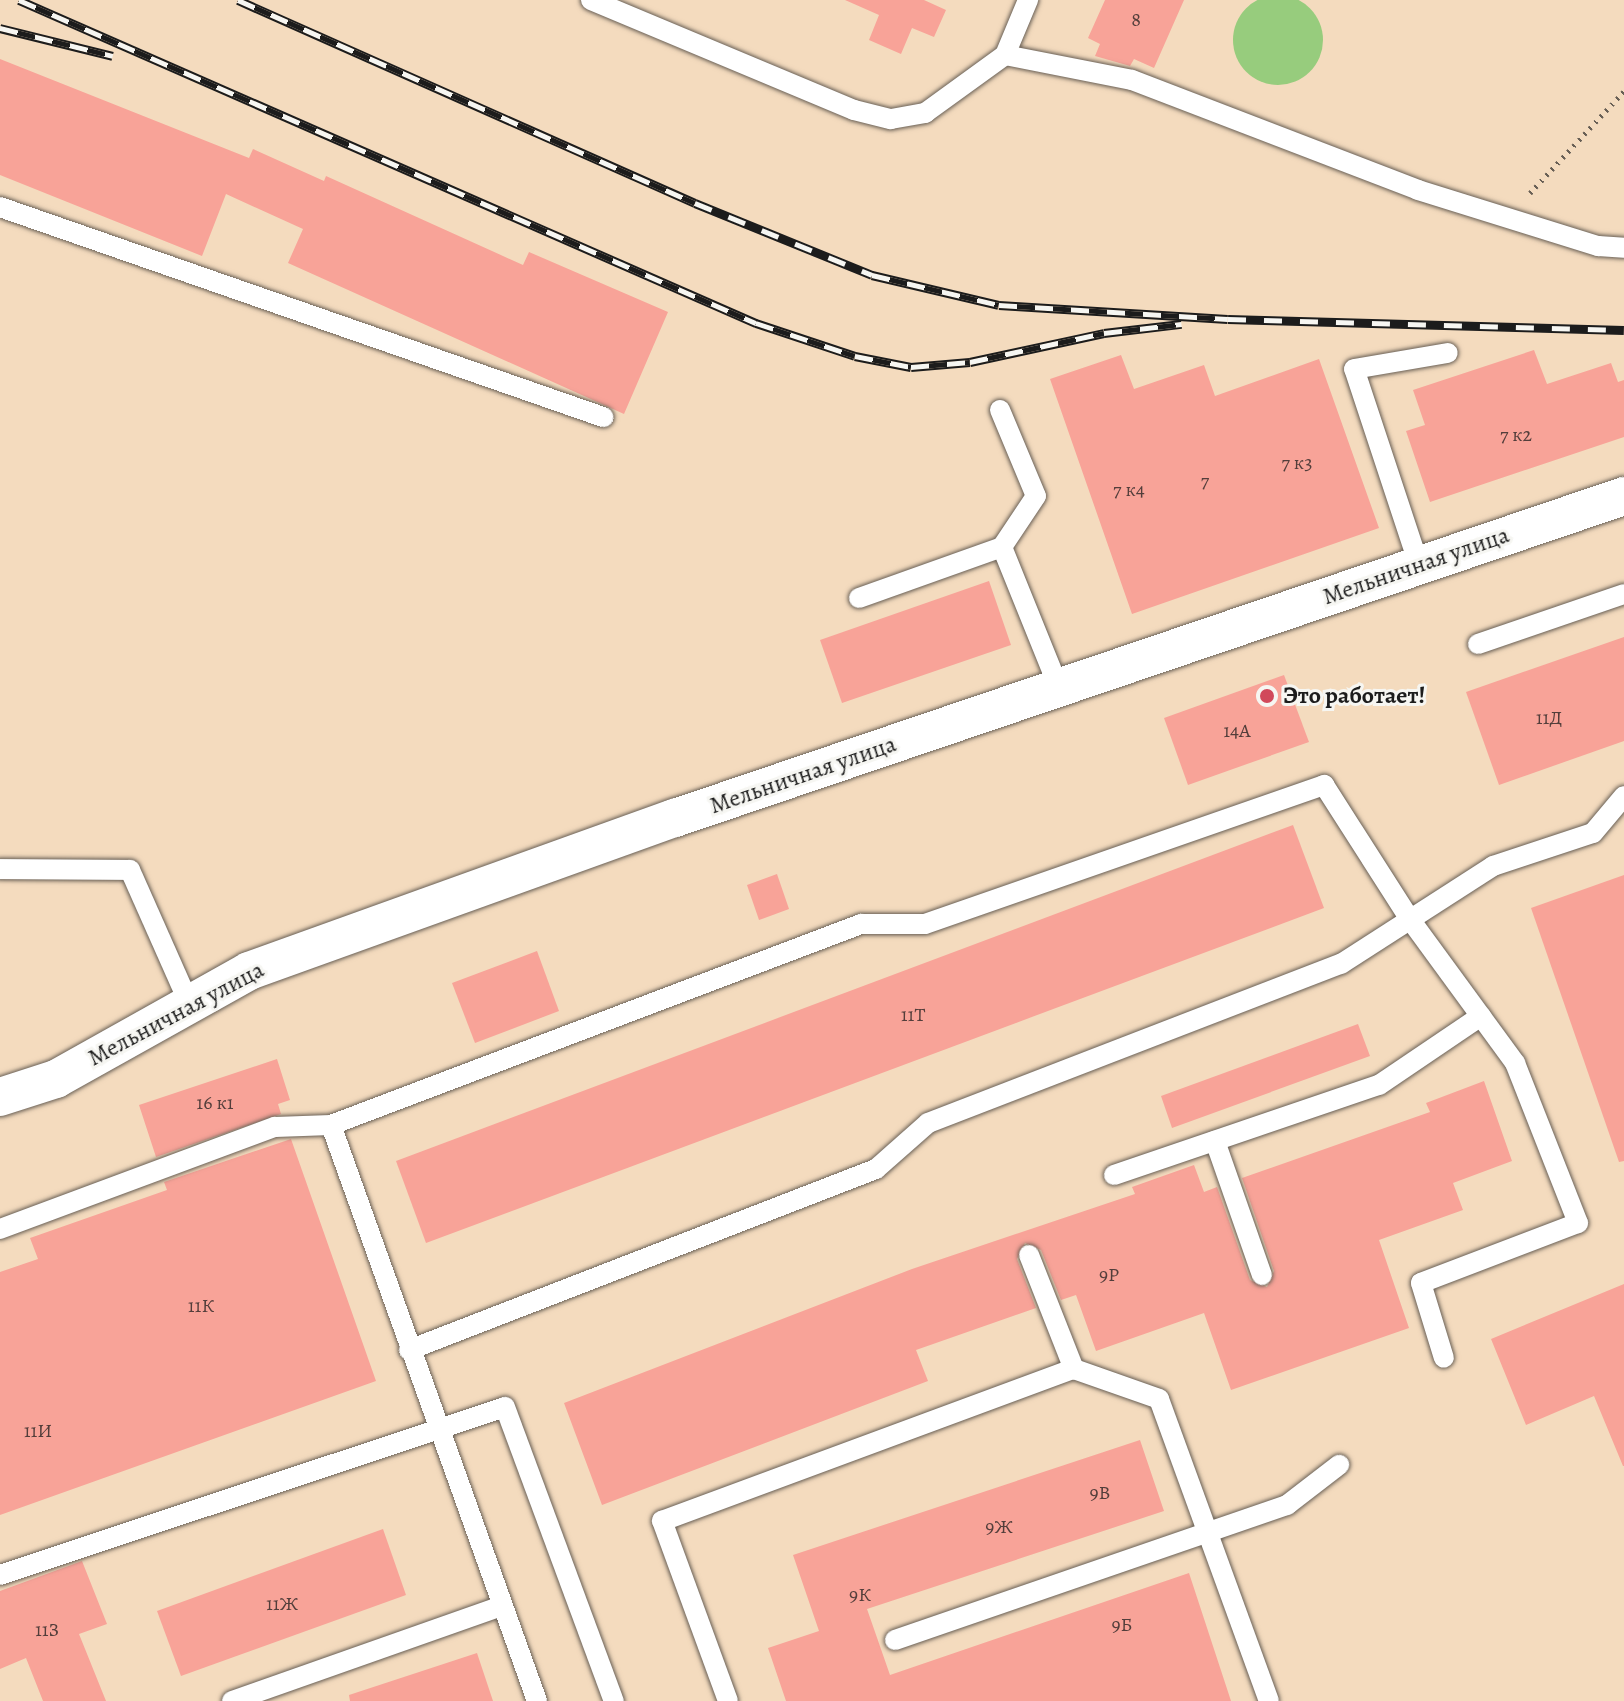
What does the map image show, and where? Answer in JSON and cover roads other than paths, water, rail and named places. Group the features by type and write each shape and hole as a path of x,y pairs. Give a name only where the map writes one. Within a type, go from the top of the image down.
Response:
{"street":[{"name":"Мельничная улица","path":"0,1097 56,1079 249,971 1059,688 1624,496"}],"lane":[{"path":"591,0 854,110 891,119 925,113 1005,55 1028,0"},
{"path":"1005,55 1132,80 1418,190 1598,246 1624,248"},
{"path":"0,207 603,417"},
{"path":"1419,565 1354,369 1448,353"},
{"path":"859,598 1002,547 1036,496 1000,410"},
{"path":"1002,547 1059,688"},
{"path":"1478,644 1624,594"},
{"path":"0,1229 275,1127 331,1125 861,924 925,924 1324,785 1409,918 1515,1063 1578,1223 1421,1283 1444,1358"},
{"path":"409,1350 876,1169 928,1123 1341,964 1493,866 1593,833 1624,796"},
{"path":"0,869 130,870 189,1003"},
{"path":"1114,1175 1379,1085 1481,1016"},
{"path":"331,1125 537,1701"},
{"path":"1215,1141 1262,1275"},
{"path":"1029,1255 1074,1369"},
{"path":"728,1701 662,1521 1074,1369 1159,1399 1269,1701"},
{"path":"0,1575 505,1407 614,1701"},
{"path":"895,1640 1208,1535 1287,1505 1339,1465"},
{"path":"232,1701 502,1606"}],"railway":[{"path":"19,0 756,323 855,356 911,367 970,362 1104,333 1181,324"},
{"path":"238,0 695,203 872,275 999,305 1228,319 1624,330"},
{"path":"0,28 113,56"}],"place":[{"name":"Это работает!","path":"1267,696"}]}
